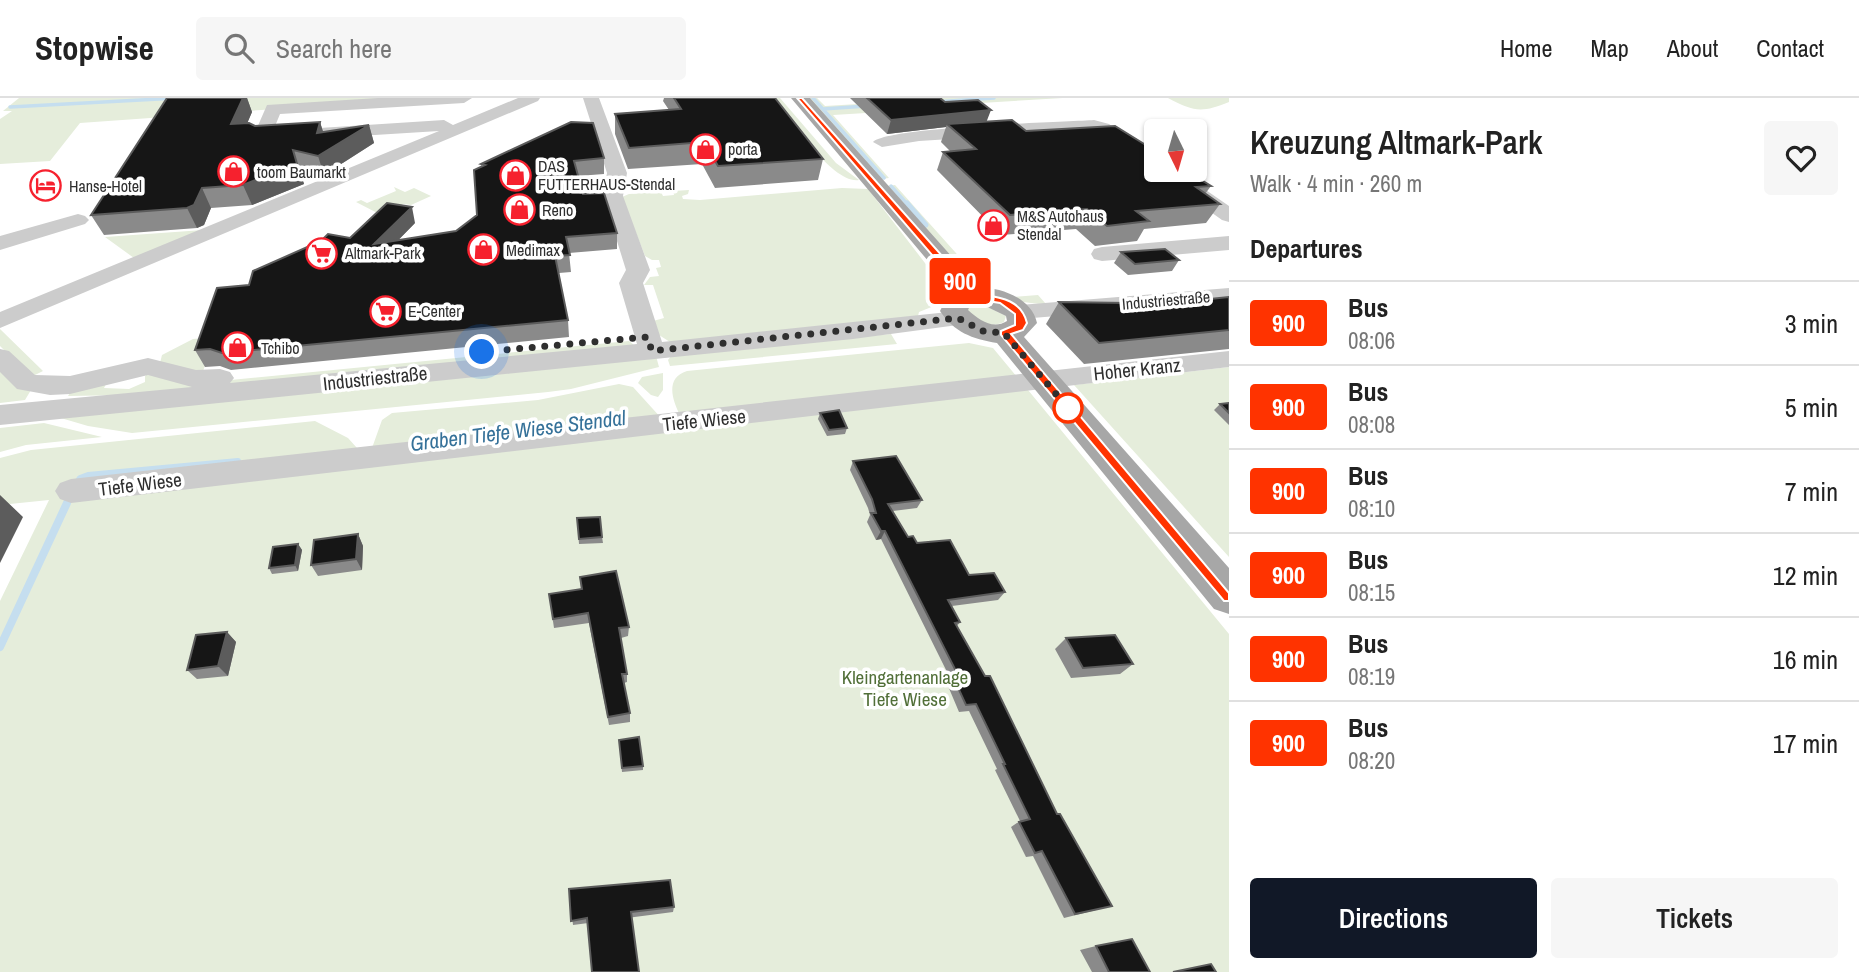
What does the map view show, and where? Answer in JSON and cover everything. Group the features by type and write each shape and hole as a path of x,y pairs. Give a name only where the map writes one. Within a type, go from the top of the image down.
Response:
{"main road":[{"path":"800,98 965,307 1003,300 1012,323 1044,380 1229,597"}],"street":[{"path":"464,98 273,109 262,137 470,124"},
{"path":"0,321 532,98"},
{"path":"0,356 27,383 51,386 70,385 135,367 156,368 186,377 206,379 650,344 631,283 638,270 613,196 617,173 591,98"},
{"path":"880,142 919,136 1094,125 1103,128 1144,156"},
{"path":"1181,182 1229,216"},
{"path":"0,243 78,220"},
{"path":"1102,254 1229,243"},
{"name":"Industriestraße","path":"1012,323 1229,295"},
{"name":"Industriestraße","path":"0,415 965,307"},
{"name":"Hoher Kranz","path":"1044,380 1229,359"},
{"name":"Tiefe Wiese","path":"71,491 1044,380"}],"green space":[{"path":"19,98 430,98 80,123 50,161 0,164 0,119 12,111 3,111"},
{"path":"775,98 780,98 836,163 859,180 837,172 825,161"},
{"path":"808,98 817,98 825,106 925,100 923,98 1063,98 865,110 866,113 833,115 889,178 880,179"},
{"path":"1168,98 1229,98 1229,102 1212,108 1198,109"},
{"path":"895,185 990,291 1012,297 1038,295 1046,304 1007,298 988,291 972,281 886,186"},
{"path":"394,187 405,192 414,188 431,196 411,205 403,204 387,218 356,202 361,200 367,203 396,191"},
{"path":"842,188 868,189 945,289 934,306 919,312 918,316 670,342 659,335 653,321 664,318 653,285 644,285 650,277 659,276 656,268 661,267 659,260 645,256 622,197 661,192 663,196 674,195 673,191 689,190 688,194 682,196 683,199 700,200"},
{"path":"203,230 134,258 105,237"},
{"path":"982,304 1006,316 1004,322 993,325 984,323 967,310 972,305"},
{"path":"0,329 43,371 31,377 0,346"},
{"path":"891,334 897,344 670,366 668,360 672,355"},
{"path":"215,337 202,374 160,363 162,355 193,339"},
{"path":"629,341 634,345 131,395 68,396 109,378 104,388 129,389 145,382 145,376 151,371 200,383"},
{"path":"969,343 993,348 1017,377 680,415 673,396 673,384 680,374 687,371"},
{"path":"656,356 659,367 571,389 548,392 132,433 88,426 54,416"},
{"path":"1229,367 1229,557 1074,385"},
{"path":"0,370 31,390 25,400 0,403"},
{"path":"663,373 663,390 658,397 651,395 638,383 642,377"},
{"path":"619,384 633,387 662,419 372,448 382,420 392,413 538,400"},
{"name":"Kleingartenanlage Tiefe Wiese","path":"1028,390 1229,634 1229,972 0,972 0,601 49,500 0,505 0,458 31,450 315,421 348,438 357,448"},
{"path":"44,423 102,437 26,445 0,452 0,428"}],"building":[{"path":"167,98 243,98 231,124 249,123 255,126 320,122 317,133 369,125 318,156 293,150 297,164 243,185 202,188 194,205 187,208 91,215"},
{"name":"porta","path":"674,98 775,98 823,159 718,166 704,142 629,148 615,114 681,109"},
{"path":"867,98 940,98 945,102 978,100 991,110 891,120"},
{"path":"1012,120 1026,131 1115,126 1144,144 1144,182 1204,182 1211,186 1196,187 1220,204 1136,211 1149,221 1107,226 1087,209 1010,215 943,152 976,149 947,124"},
{"path":"571,122 593,123 604,158 574,161 583,194 604,193 617,233 566,237 570,255 555,256 568,320 222,353 210,349 195,350 217,288 249,285 253,271 321,241 328,234 350,238 387,203 412,207 374,244 456,231 477,215 474,170 485,165 481,164"},
{"path":"1165,249 1179,260 1135,264 1121,252"},
{"path":"1229,297 1229,330 1099,343 1059,302 1128,303 1133,307"},
{"path":"1229,403 1229,413 1220,404"},
{"path":"839,410 847,428 829,430 820,413"},
{"path":"896,456 922,500 888,504 908,537 913,536 917,543 950,540 969,575 994,573 1005,592 948,600 960,622 955,623 985,676 990,676 1057,814 1060,814 1112,906 1075,914 1042,851 1035,853 1019,822 1030,819 1005,764 976,704 966,705 954,679 960,679 885,531 881,531 871,513 876,513 872,499 853,461"},
{"path":"600,517 602,537 579,539 577,518"},
{"path":"358,534 356,559 311,565 314,540"},
{"path":"298,544 295,565 269,568 273,547"},
{"path":"616,571 629,627 619,628 627,674 622,674 630,713 608,717 588,613 553,619 549,594 582,589 580,577"},
{"path":"227,632 218,666 187,670 196,635"},
{"path":"1115,635 1133,664 1083,668 1066,638"},
{"path":"639,737 643,766 622,768 619,740"},
{"path":"670,880 674,907 631,912 639,972 592,972 587,918 571,921 569,889"},
{"path":"1132,939 1150,972 1109,972 1096,946"},
{"path":"1211,964 1216,972 1173,972"}],"waterway":[{"path":"10,107 178,98"},
{"path":"813,98 884,178"},
{"path":"935,102 994,98"},
{"path":"823,109 867,106"},
{"path":"891,186 908,205"},
{"path":"907,203 926,225"},
{"name":"Graben Tiefe Wiese Stendal","path":"76,484 80,478 88,475 238,461"},
{"name":"Graben Tiefe Wiese Stendal","path":"0,647 67,503"}],"bus line":[{"name":"900","path":"800,98 972,296 982,295 1003,300 1020,312 1022,323 1019,327 1004,333 1229,597"}],"place":[{"name":"porta","path":"705,149"},
{"name":"toom Baumarkt","path":"234,172"},
{"name":"DAS FUTTERHAUS-Stendal","path":"515,175"},
{"name":"Hanse-Hotel","path":"46,186"},
{"name":"Reno","path":"519,210"},
{"name":"M&S Autohaus Stendal","path":"994,225"},
{"name":"Medimax","path":"483,250"},
{"name":"Altmark-Park","path":"322,253"},
{"name":"E-Center","path":"385,311"},
{"name":"Tchibo","path":"238,348"}],"route":[{"path":"482,352 647,337 652,351 958,318 983,331 1004,333 1068,408"}]}
